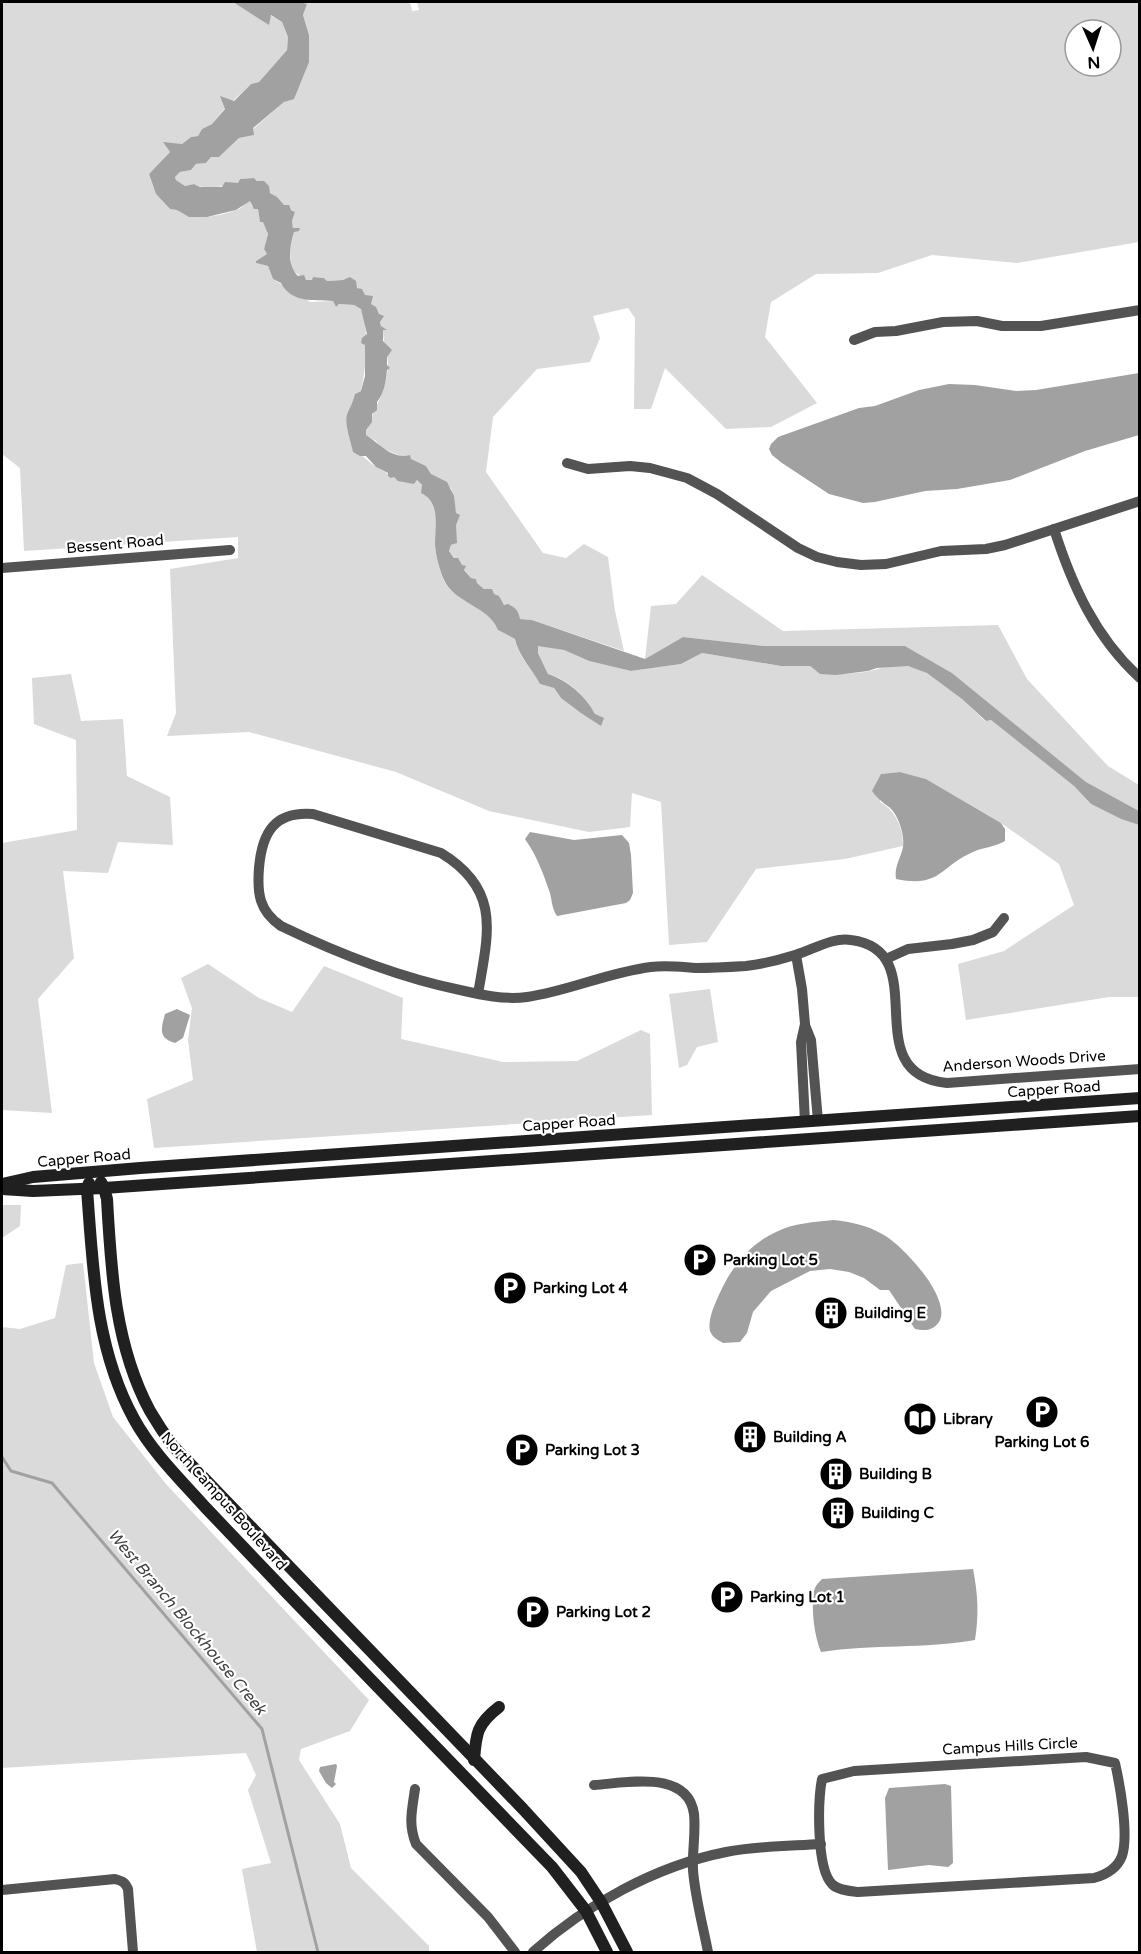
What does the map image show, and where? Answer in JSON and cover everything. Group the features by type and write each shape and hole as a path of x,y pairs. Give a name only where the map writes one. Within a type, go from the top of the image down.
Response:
{"street":[{"path":"854,340 875,332 896,332 943,322 977,321 1002,326 1041,326 1140,310"},
{"path":"567,463 588,469 630,466 651,468 687,478 717,494 798,548 817,557 861,565 886,564 941,551 986,549 1005,545 1140,501"},
{"path":"1054,529 1081,601 1111,646 1140,678"},
{"name":"Bessent Road","path":"2,568 230,550"},
{"path":"478,994 487,939 487,915 479,891 472,879 454,861 441,853 313,814 289,815 276,823 267,834 261,846 257,890 264,911 272,920 357,960 425,982 478,994 505,998 527,997 652,966 723,968 770,962 836,940 851,939 865,943 886,959 909,949 973,940 993,932 1004,918"},
{"path":"796,955 805,1024 811,1040 815,1080 812,1121"},
{"name":"Anderson Woods Drive","path":"886,959 895,985 899,1044 903,1059 920,1076 947,1083 1140,1069"},
{"path":"805,1024 801,1042 802,1080 812,1121"},
{"path":"802,1080 815,1080"},
{"name":"Capper Road","path":"2,1184 33,1177 93,1172 1140,1098"},
{"name":"Capper Road","path":"2,1189 33,1191 104,1188 1140,1116"},
{"name":"North Campus Boulevard","path":"93,1172 104,1188 118,1321 140,1390 150,1411 173,1446 580,1872 602,1902 627,1953"},
{"name":"North Campus Boulevard","path":"93,1172 87,1189 97,1307 108,1351 134,1418 169,1468 552,1867 586,1911 608,1953"},
{"path":"124,1395 140,1390"},
{"path":"261,1566 274,1552"},
{"path":"474,1760 476,1734 485,1718 499,1707"},
{"name":"Campus Hills Circle","path":"1086,1757 1115,1763 1121,1795 1123,1851 1115,1867 1105,1875 1094,1878 858,1892 845,1890 832,1884 825,1872 821,1844 819,1808 822,1779 838,1774 854,1770 1086,1757"},
{"path":"594,1785 656,1782 677,1788 686,1795 692,1804 694,1817 693,1871 708,1953"},
{"path":"415,1789 411,1830 416,1844 488,1917 515,1953"},
{"path":"533,1953 586,1911 646,1879 693,1860 728,1852 821,1844"},
{"path":"2,1890 115,1879 122,1881 126,1883 128,1889 133,1953"}],"shaded area":[{"path":"2,2 233,2 269,24 270,15 282,22 288,37 287,50 259,82 251,84 225,108 212,124 202,129 198,136 191,137 182,144 164,143 170,152 149,174 156,194 170,209 191,216 207,217 225,214 239,209 250,200 252,206 258,209 260,221 263,221 268,234 264,249 267,254 256,261 268,266 273,279 310,302 333,301 336,307 339,304 354,305 361,309 366,328 366,350 361,391 355,394 353,409 351,430 353,451 386,473 414,484 417,480 424,489 436,511 436,553 442,577 449,588 487,615 498,630 515,639 522,656 540,684 554,688 561,698 595,714 587,701 575,689 548,674 538,653 538,645 564,650 589,661 631,671 681,664 702,653 781,666 810,666 820,674 861,673 891,666 907,666 928,673 959,696 985,721 991,720 1074,786 1091,804 1139,825 1139,997 1109,997 966,1020 958,964 1004,951 1074,905 1059,864 1001,823 926,779 900,772 881,774 880,802 894,815 902,833 903,846 845,859 756,869 707,942 669,945 661,802 632,793 630,827 589,832 489,811 396,772 249,732 167,736 176,713 170,569 238,558 238,537 24,551 20,468 2,454"},
{"path":"233,2 300,2 307,4 303,15 309,35 309,62 294,99 284,102 253,128 254,135 239,138 219,157 211,157 206,163 196,164 191,170 180,172 175,177 176,180 185,186 194,184 200,187 222,187 225,182 238,183 240,179 254,178 257,181 264,181 269,186 270,193 284,205 289,205 295,212 292,221 293,228 300,228 299,231 294,232 291,244 290,255 294,272 298,276 304,275 306,280 312,280 313,277 324,278 327,281 343,280 350,277 356,281 357,288 362,289 365,295 373,296 371,304 376,307 379,314 384,316 380,322 381,326 387,330 383,330 383,341 392,350 387,357 387,365 390,368 387,370 384,387 377,402 377,410 372,414 372,422 366,430 366,435 392,453 410,455 411,459 426,466 431,474 447,482 454,496 456,513 460,515 456,525 457,543 451,545 449,551 454,558 458,558 462,565 466,566 464,570 471,578 476,579 484,589 492,589 504,605 508,604 516,610 520,619 532,620 645,659 683,637 764,646 905,646 952,673 1086,782 1139,811 1139,825 1091,804 1074,786 991,720 986,721 962,699 927,673 908,666 877,668 836,675 820,674 810,666 781,666 702,653 681,664 631,671 589,661 564,650 538,646 538,653 548,674 562,680 581,695 595,714 604,718 601,726 561,698 554,688 540,684 522,656 515,639 498,630 487,615 455,594 444,580 436,552 436,515 432,502 421,493 422,485 417,480 414,484 391,478 366,456 353,452 346,421 355,394 361,391 365,376 365,345 361,343 362,338 367,334 361,309 354,305 339,304 336,307 333,301 297,297 273,279 268,266 256,263 267,254 264,249 268,234 263,222 260,222 258,209 254,209 250,201 236,210 207,217 189,217 170,209 156,194 149,174 170,152 163,142 182,144 191,137 198,136 202,129 212,124 225,109 220,96 234,101 251,84 259,82 287,50 288,37 282,22 271,15 269,25"},
{"path":"300,2 410,2 412,11 419,10 417,2 1139,2 1139,242 1017,263 932,255 878,273 816,274 771,302 765,337 817,403 771,427 726,429 665,368 651,409 634,409 635,318 628,308 593,316 600,338 590,362 537,369 493,417 486,472 543,553 566,558 584,544 608,557 615,611 624,651 532,620 520,619 493,594 492,589 484,589 476,579 471,578 449,551 451,545 456,543 456,513 451,488 431,474 426,466 381,448 376,441 365,435 383,389 387,372 388,363 383,330 386,330 381,326 379,314 360,289 343,280 327,281 324,278 314,277 312,280 306,280 292,270 289,245 294,232 292,221 295,212 254,178 240,179 238,183 210,188 194,184 185,186 176,180 175,177 180,172 191,170 196,164 206,163 211,157 219,157 239,138 253,135 253,129 284,102 309,35 303,15 307,4"},
{"path":"1139,373 1139,435 1085,451 1010,480 957,489 925,491 863,503 829,494 782,463 772,455 769,449 778,437 859,408 875,406 919,390 949,384 1016,391 1036,390"},
{"path":"702,575 783,631 998,625 1027,679 1108,766 1139,785 1139,811 1086,782 952,673 905,646 764,646 683,637 645,659 651,606 676,604"},
{"path":"71,674 81,721 123,719 127,776 170,797 173,845 118,842 108,873 63,871 74,958 38,999 52,1113 2,1110 2,843 77,830 76,740 34,724 32,678"},
{"path":"900,772 926,779 1001,823 1005,829 1005,841 973,852 931,878 922,881 896,879 897,866 903,847 902,831 892,810 872,791 881,774"},
{"path":"530,832 574,840 622,835 629,843 631,855 633,893 630,900 626,903 557,916 542,872 525,839"},
{"path":"208,964 259,998 292,1012 324,966 403,998 401,1039 503,1062 577,1061 641,1030 650,1034 652,1115 154,1148 147,1099 193,1080 188,1040 192,1008 181,978"},
{"path":"710,989 718,1042 697,1047 687,1065 679,1068 669,994"},
{"path":"177,1009 190,1015 183,1038 175,1043 163,1036 162,1028 165,1014"},
{"path":"2,1205 21,1205 20,1226 2,1238"},
{"path":"834,1220 859,1224 876,1231 891,1240 913,1260 939,1300 941,1312 937,1325 928,1330 915,1329 889,1290 880,1290 864,1278 849,1272 830,1269 810,1271 771,1291 753,1312 747,1333 740,1342 723,1343 714,1337 710,1331 710,1324 714,1307 731,1272 746,1253 765,1238 783,1229 804,1223"},
{"path":"83,1263 94,1363 113,1417 166,1484 369,1700 350,1731 301,1749 299,1760 340,1824 351,1868 429,1946 429,1952 257,1952 242,1869 271,1863 248,1790 256,1775 246,1753 2,1768 2,1327 20,1329 55,1318 66,1265"},
{"path":"973,1569 977,1604 975,1640 937,1645 821,1652 815,1630 813,1598 817,1584 822,1579"},
{"path":"336,1764 334,1782 336,1784 332,1788 319,1771 320,1767"},
{"path":"945,1784 951,1786 953,1863 948,1867 929,1865 888,1870 885,1798 889,1788"}],"waterway":[{"name":"West Branch Blockhouse Creek","path":"2,1457 11,1471 52,1483 262,1729 318,1952"}],"place":[{"name":"Parking Lot 5","path":"700,1260"},
{"name":"Parking Lot 4","path":"510,1288"},
{"name":"Building E","path":"831,1313"},
{"name":"Parking Lot 6","path":"1042,1412"},
{"name":"Library","path":"920,1419"},
{"name":"Building A","path":"750,1437"},
{"name":"Parking Lot 3","path":"522,1450"},
{"name":"Building B","path":"836,1474"},
{"name":"Building C","path":"838,1513"},
{"name":"Parking Lot 1","path":"727,1597"},
{"name":"Parking Lot 2","path":"533,1612"}]}
